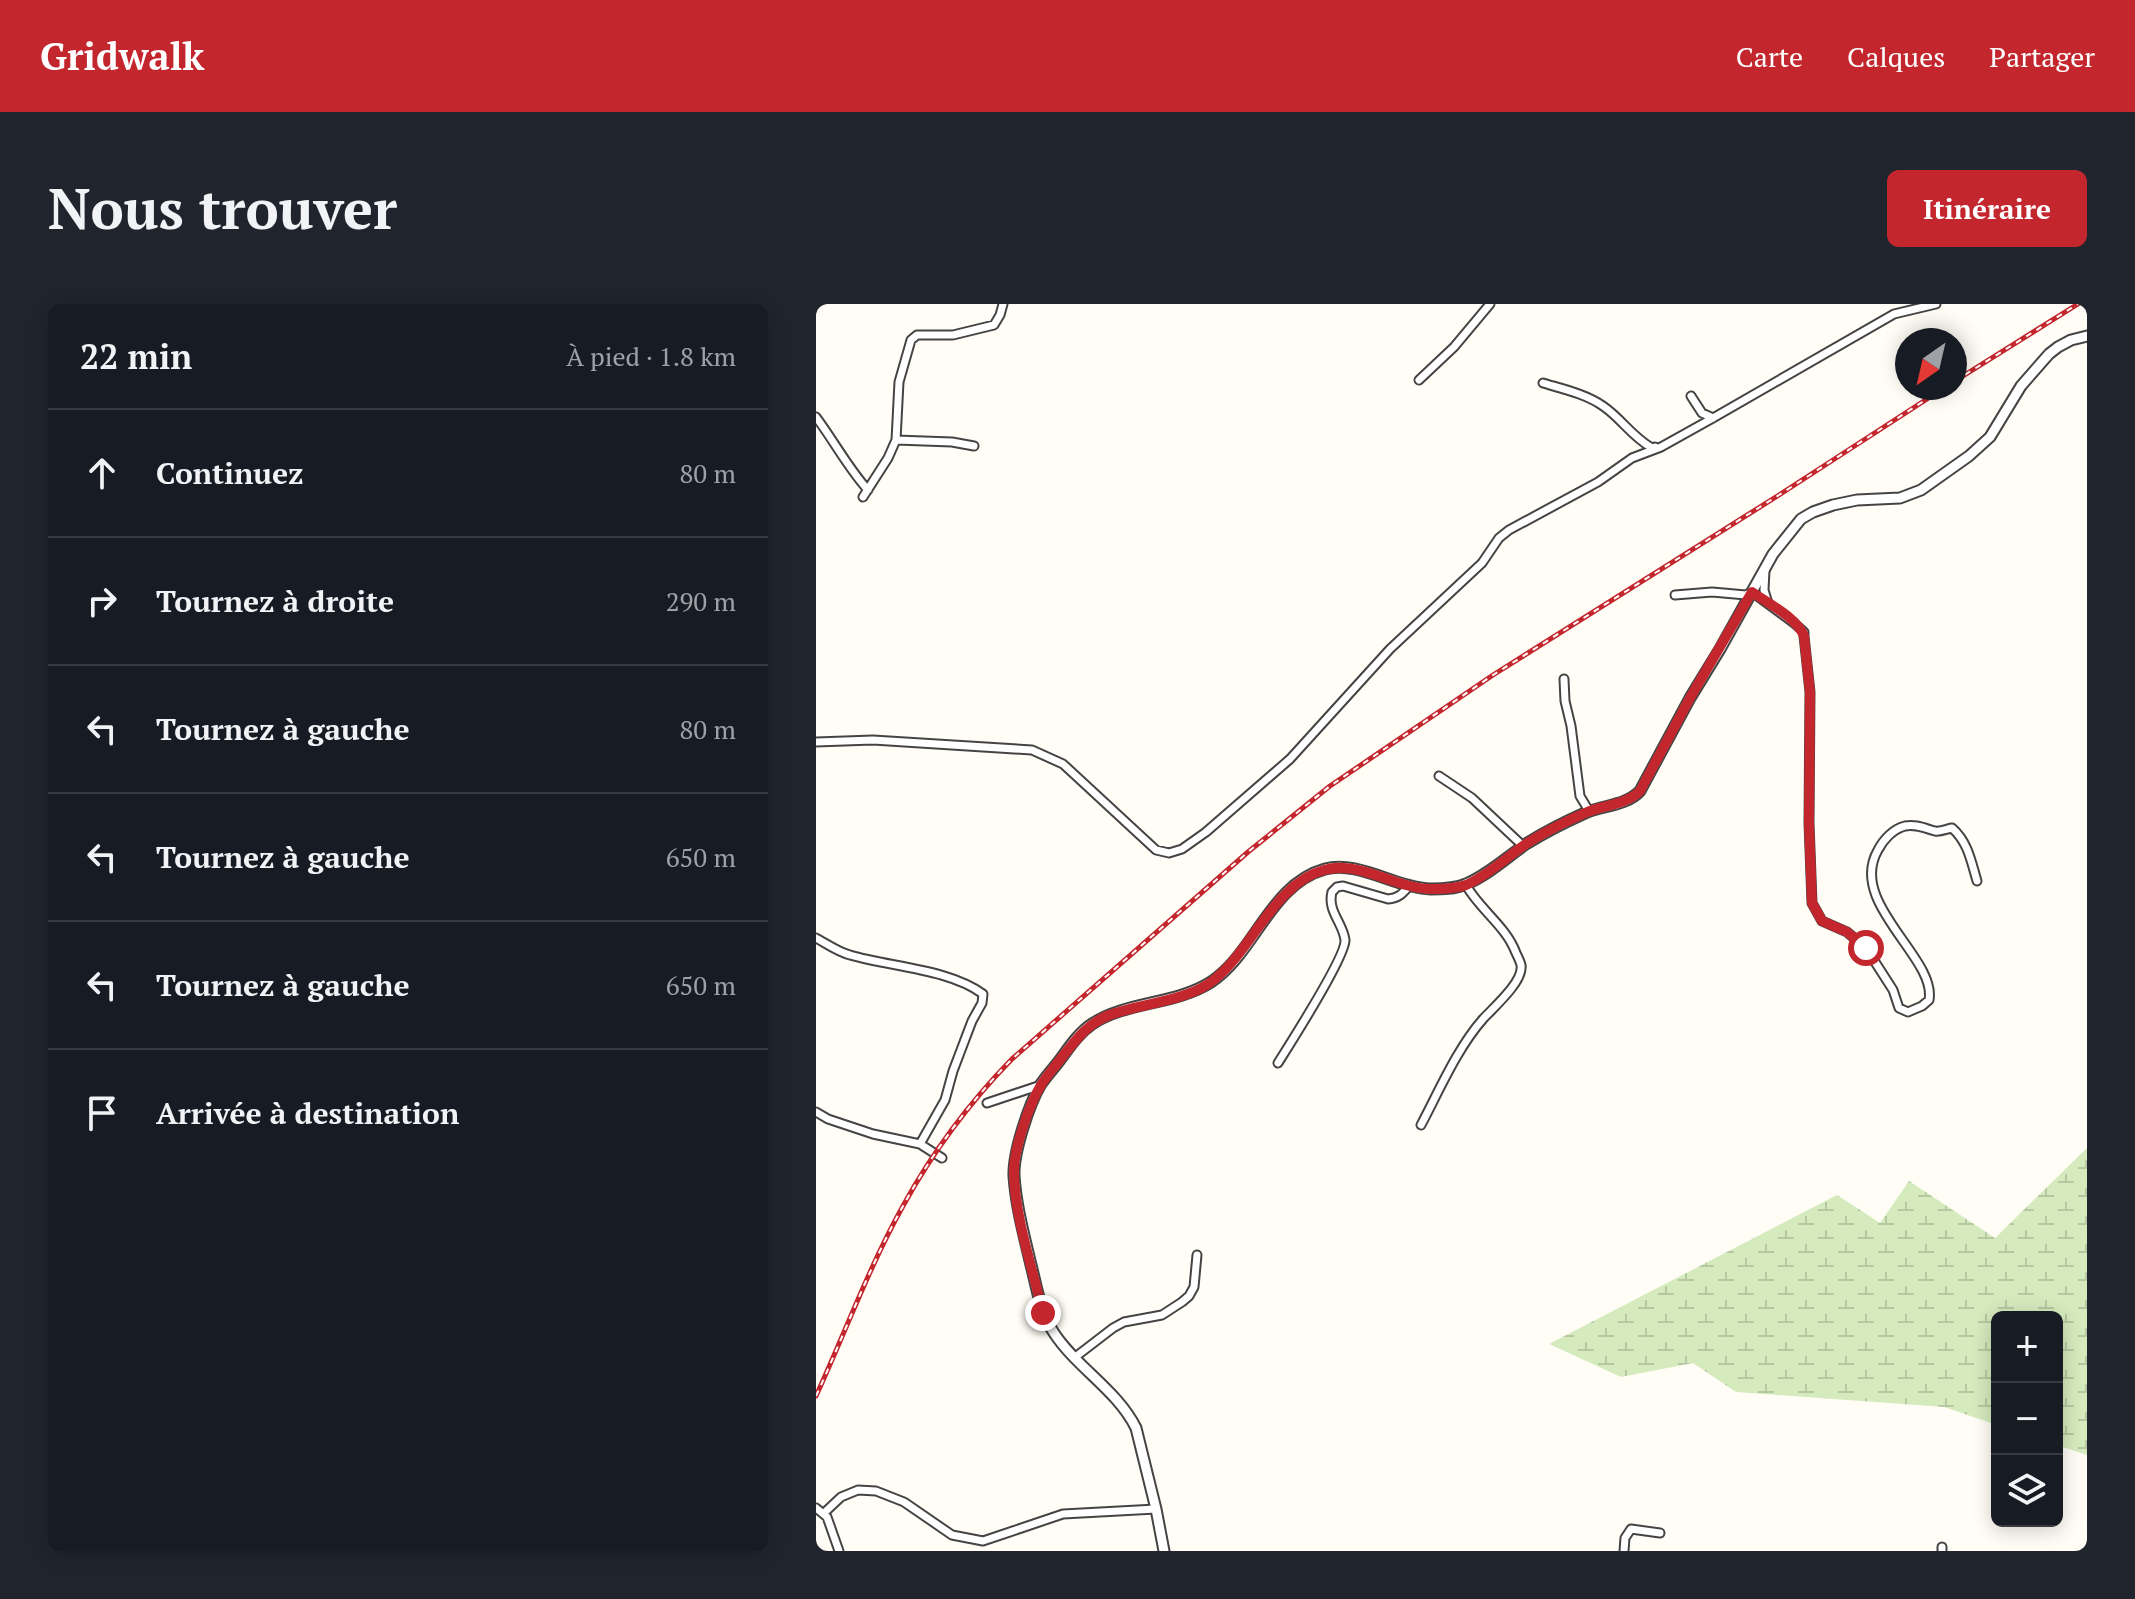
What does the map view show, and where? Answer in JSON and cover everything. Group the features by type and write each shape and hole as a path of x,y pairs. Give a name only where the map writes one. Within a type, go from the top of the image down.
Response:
{"street":[{"path":"816,417 866,494 896,440 899,382 911,340 917,335 953,335 994,325 1003,304"},
{"path":"1419,380 1454,347 1490,304"},
{"path":"816,742 873,740 1032,750 1063,764 1156,850 1169,853 1182,849 1290,759 1390,649 1482,563 1499,538 1520,523 1598,482 1632,458 1661,447 1894,314 1936,304"},
{"path":"1164,1551 1136,1428 1121,1404 1074,1358 1043,1313 1015,1185 1015,1156 1041,1085 1082,1032 1105,1017 1194,992 1213,981 1245,947 1283,897 1301,880 1326,869 1345,867 1426,889 1466,885 1549,830 1589,811 1633,798 1640,791 1780,543 1806,516 1833,505 1857,500 1900,498 1921,490 1949,472 1990,437 2012,399 2040,363 2058,347 2087,336"},
{"path":"1543,383 1601,404 1632,435 1652,448 1661,447"},
{"path":"1691,396 1702,413 1713,418"},
{"path":"896,440 974,446"},
{"path":"1765,568 1764,590 1768,603"},
{"path":"1675,595 1712,592 1746,595 1752,592"},
{"path":"1752,592 1804,632 1810,692 1812,903 1822,921 1847,932 1866,948 1903,1011 1908,1012 1929,1000 1930,985 1884,911 1874,888 1871,873 1876,852 1894,830 1906,826 1925,826 1936,831 1952,828 1967,848 1977,881"},
{"path":"1564,679 1580,796 1589,811"},
{"path":"1439,776 1472,798 1523,846"},
{"path":"1421,1125 1453,1064 1481,1021 1505,997 1519,977 1522,966 1511,939 1472,896 1466,885"},
{"path":"1278,1063 1344,948 1344,935 1330,905 1332,892 1343,886 1388,899 1400,896 1409,886"},
{"path":"816,938 842,952 941,975 983,994 945,1100 920,1144"},
{"path":"987,1103 1041,1085"},
{"path":"816,1112 873,1134 920,1144 942,1158"},
{"path":"1074,1358 1124,1322 1162,1315 1182,1302 1194,1287 1197,1255"},
{"path":"824,1513 841,1497 858,1490 876,1491 904,1502 952,1535 983,1541 1063,1514 1156,1509"},
{"path":"816,1508 824,1513 839,1551"},
{"path":"1624,1551 1625,1538 1631,1529 1660,1533"}],"green space":[{"path":"2087,1148 2087,1455 2063,1447 2063,1311 1991,1311 1991,1423 1944,1407 1736,1392 1693,1363 1621,1377 1549,1344 1837,1195 1880,1223 1909,1181 1995,1238"}],"railway":[{"path":"1967,373 2078,304"},
{"path":"816,1396 879,1253 914,1186 966,1111 1012,1059 1248,852 1330,786 1493,675 1925,400"}],"route":[{"path":"1043,1313 1018,1208 1015,1156 1041,1085 1082,1032 1105,1017 1194,992 1213,981 1245,947 1283,897 1311,874 1345,867 1426,889 1466,885 1549,830 1589,811 1633,798 1640,791 1752,592 1804,632 1810,692 1812,903 1822,921 1847,932 1866,948"}]}
